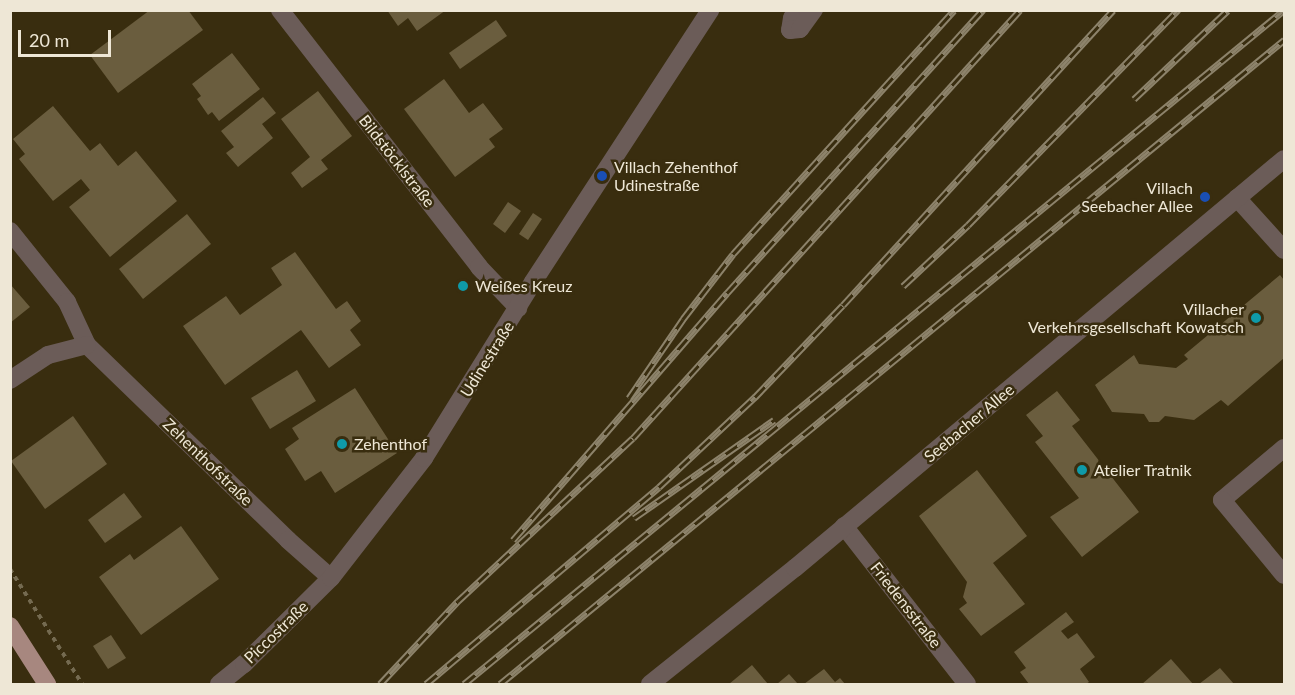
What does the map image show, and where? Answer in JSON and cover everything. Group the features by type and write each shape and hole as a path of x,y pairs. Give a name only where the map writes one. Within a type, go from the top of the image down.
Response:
{"main road":[{"path":"10,626 47,684"}],"street":[{"name":"Bildstöcklstraße","path":"280,10 479,267 518,308"},
{"name":"Udinestraße","path":"332,578 424,458 710,10"},
{"path":"797,10 792,18 790,30 800,29 814,10"},
{"name":"Seebacher Allee","path":"650,684 844,526 1284,159"},
{"path":"1237,198 1284,250"},
{"name":"Zehenthofstraße","path":"10,231 67,302 87,345 288,540 332,578"},
{"path":"10,380 48,355 87,345"},
{"path":"1284,448 1222,500 1284,574"},
{"name":"Friedensstraße","path":"844,526 967,684"},
{"name":"Piccostraße","path":"219,684 244,664 332,578"}],"path":[{"path":"10,568 82,684"}],"building":[{"path":"150,10 188,10 203,30 118,93 90,55"},
{"path":"387,10 446,10 417,31 408,18 398,26"},
{"path":"496,20 507,36 460,69 449,53"},
{"path":"232,53 260,89 219,121 212,112 208,115 197,99 201,96 192,84"},
{"path":"444,79 469,113 483,103 503,129 489,139 495,147 455,177 404,109"},
{"path":"318,91 352,136 321,160 328,169 302,188 291,173 310,157 281,119"},
{"path":"263,97 276,113 262,124 273,138 238,167 226,153 234,147 221,131"},
{"path":"53,106 90,151 100,143 118,166 136,151 177,201 110,257 69,207 90,190 81,179 53,201 19,159 25,154 13,139"},
{"path":"508,202 521,211 505,233 493,224"},
{"path":"533,213 542,219 528,240 519,234"},
{"path":"187,214 211,244 143,299 119,269"},
{"path":"295,252 336,309 347,301 361,321 350,330 361,345 329,368 301,330 225,385 183,326 226,296 240,315 282,285 271,268"},
{"name":"Villacher Verkehrsgesellschaft Kowatsch","path":"1280,275 1284,280 1284,358 1228,406 1221,400 1194,420 1165,416 1159,422 1149,422 1144,414 1112,412 1095,385 1134,355 1139,364 1176,368 1188,359 1184,355"},
{"path":"10,284 30,307 10,323"},
{"path":"297,370 316,401 270,429 251,398"},
{"name":"Zehenthof","path":"355,388 397,453 335,493 321,471 305,481 285,449 299,439 292,428"},
{"name":"Atelier Tratnik","path":"1057,391 1080,420 1072,426 1139,512 1082,557 1050,517 1079,498 1035,442 1043,436 1026,415"},
{"path":"73,416 107,464 45,509 11,461"},
{"path":"977,470 1027,536 993,563 1025,604 981,636 959,609 967,603 963,597 967,582 919,516"},
{"path":"124,493 142,517 105,543 88,520"},
{"path":"181,526 219,579 141,635 99,577 130,554 134,560"},
{"path":"1066,612 1074,622 1061,631 1068,639 1077,633 1095,657 1080,669 1089,682 1086,684 1029,684 1020,672 1026,668 1014,652"},
{"path":"111,635 126,658 108,669 93,646"},
{"path":"1171,659 1193,684 1142,684"},
{"path":"752,665 768,684 729,684"},
{"path":"1220,668 1234,684 1199,684"},
{"path":"824,669 835,682 840,678 845,684 804,684"},
{"path":"789,674 798,684 777,684"}],"railway":[{"path":"629,398 683,319 733,254 954,10"},
{"path":"513,540 727,293 983,10"},
{"path":"380,684 458,601 633,438 1020,10"},
{"path":"426,684 659,487 755,397 843,305 1113,10"},
{"path":"903,286 968,225 1178,10"},
{"path":"1134,99 1228,10"},
{"path":"464,684 1284,10"},
{"path":"500,684 1284,40"},
{"path":"634,518 774,420"}],"place":[{"name":"Villach Zehenthof Udinestraße","path":"602,176"},
{"name":"Villach Seebacher Allee","path":"1205,197"},
{"name":"Weißes Kreuz","path":"463,286"},
{"name":"Villacher Verkehrsgesellschaft Kowatsch","path":"1256,318"},
{"name":"Zehenthof","path":"342,444"},
{"name":"Atelier Tratnik","path":"1082,470"}]}
